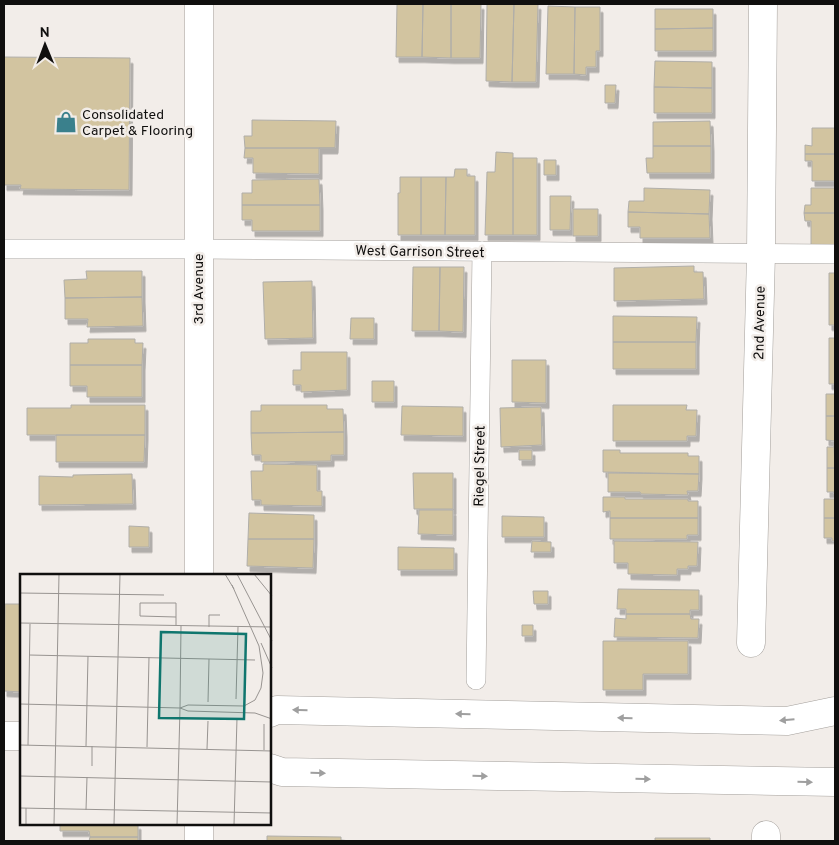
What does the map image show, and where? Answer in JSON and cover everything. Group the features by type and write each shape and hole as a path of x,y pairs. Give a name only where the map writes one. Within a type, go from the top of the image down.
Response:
{"main road":[{"name":"3rd Avenue","path":"199,4 199,574"},
{"name":"2nd Avenue","path":"751,643 761,254 763,4"},
{"path":"271,713 277,710 787,721 835,711"},
{"path":"4,736 20,736"},
{"path":"271,768 282,772 835,782"},
{"path":"199,825 199,841"}],"lane":[{"name":"West Garrison Street","path":"4,248 835,254"},
{"name":"Riegel Street","path":"476,680 482,251"}],"building":[{"path":"397,4 423,4 422,57 396,57"},
{"path":"423,4 451,4 451,58 422,57"},
{"path":"451,4 481,4 480,58 451,58"},
{"path":"487,4 514,4 512,82 486,81"},
{"path":"514,4 538,4 536,82 512,82"},
{"path":"548,6 575,7 574,74 546,74"},
{"path":"575,7 600,7 600,51 596,51 596,67 586,67 586,75 574,74"},
{"path":"655,9 713,9 713,28 655,29"},
{"path":"713,28 713,51 655,51 655,29"},
{"name":"Consolidated Carpet & Flooring","path":"4,57 130,58 129,190 20,189 21,185 4,185"},
{"path":"655,61 712,62 712,88 654,87"},
{"path":"605,85 616,85 615,103 605,103"},
{"path":"654,87 712,88 712,113 654,113"},
{"path":"252,120 336,121 335,148 245,148 244,136 252,136"},
{"path":"710,121 711,146 653,146 653,122"},
{"path":"812,128 835,128 835,154 805,154 805,145 812,146"},
{"path":"653,146 711,146 711,173 647,173 646,158 653,158"},
{"path":"245,148 319,148 319,174 253,173 253,158 244,158"},
{"path":"496,152 513,153 513,235 485,235 487,172 495,172"},
{"path":"805,154 835,154 835,181 812,181 812,161 805,161"},
{"path":"513,158 537,158 537,235 513,235"},
{"path":"544,160 556,160 556,175 544,175"},
{"path":"455,169 467,169 467,176 475,176 475,235 445,235 446,177 454,177"},
{"path":"400,177 421,177 421,235 398,235"},
{"path":"421,177 446,177 445,235 421,235"},
{"path":"319,179 320,205 242,205 242,193 252,193 252,180"},
{"path":"644,188 710,190 709,214 628,212 629,201 644,201"},
{"path":"811,188 835,188 835,213 804,213 805,205 811,205"},
{"path":"550,196 571,196 570,230 550,230"},
{"path":"242,205 320,205 320,231 252,231 252,220 242,220"},
{"path":"573,209 598,209 598,236 573,236"},
{"path":"628,212 709,214 710,238 640,238 640,227 628,227"},
{"path":"804,213 835,213 835,245 811,245 811,221 805,221"},
{"path":"694,266 694,272 703,272 704,299 614,301 614,268"},
{"path":"413,267 440,267 439,331 412,331"},
{"path":"440,267 464,267 463,332 439,331"},
{"path":"86,271 142,271 142,297 65,298 64,280 87,279"},
{"path":"829,273 835,273 835,325 829,325"},
{"path":"312,281 313,338 265,339 263,282"},
{"path":"142,297 143,326 87,327 88,319 65,319 65,298"},
{"path":"613,316 697,317 696,342 613,342"},
{"path":"351,318 374,318 374,339 350,339"},
{"path":"829,338 835,338 835,384 829,384"},
{"path":"88,339 135,339 135,343 143,343 142,365 70,365 70,343 88,343"},
{"path":"613,342 696,342 696,369 613,369"},
{"path":"301,352 347,352 347,390 301,392 301,385 293,385 293,370 301,370"},
{"path":"512,360 546,360 546,403 512,402"},
{"path":"70,365 142,365 142,397 87,397 87,386 70,386"},
{"path":"372,381 394,381 394,402 372,402"},
{"path":"826,394 835,394 835,416 826,416"},
{"path":"71,405 145,405 145,435 27,435 27,408 71,408"},
{"path":"261,405 327,405 327,409 343,409 344,432 251,433 251,411 261,411"},
{"path":"613,405 687,405 686,410 697,410 696,436 687,436 687,441 613,441"},
{"path":"402,406 463,407 463,436 401,435"},
{"path":"541,407 542,445 501,447 500,408"},
{"path":"826,416 835,416 835,441 826,440"},
{"path":"344,432 344,455 331,455 331,461 261,462 261,455 252,455 251,433"},
{"path":"56,435 145,435 144,462 56,462"},
{"path":"834,445 835,468 827,468 827,447 834,447"},
{"path":"519,450 532,450 532,460 519,460"},
{"path":"603,450 620,450 620,453 688,453 688,456 699,456 699,474 603,472"},
{"path":"263,464 317,465 317,491 322,491 322,506 261,505 261,500 252,500 251,471 263,471"},
{"path":"827,468 835,468 835,494 834,492 827,492"},
{"path":"413,473 453,473 453,509 414,509"},
{"path":"608,473 699,474 698,491 687,491 688,495 608,492"},
{"path":"132,474 133,504 39,505 39,476 73,477 73,475"},
{"path":"603,497 688,499 688,501 698,501 698,518 610,518 610,511 603,512"},
{"path":"824,499 835,499 835,518 824,518"},
{"path":"419,510 453,510 453,535 418,534"},
{"path":"249,513 314,515 314,539 248,539"},
{"path":"502,516 544,517 544,537 502,537"},
{"path":"610,518 698,518 698,535 687,535 687,539 610,539"},
{"path":"824,518 835,518 835,541 832,541 832,538 824,538"},
{"path":"129,526 149,527 149,547 129,547"},
{"path":"248,539 314,539 313,568 247,566"},
{"path":"532,541 551,542 551,552 531,552"},
{"path":"614,541 698,542 697,566 688,566 688,569 677,569 677,575 628,574 628,563 614,563"},
{"path":"398,547 454,548 454,570 398,570"},
{"path":"618,589 699,590 699,610 690,610 690,614 626,614 626,609 617,609"},
{"path":"533,591 548,591 548,604 534,604"},
{"path":"5,604 20,604 20,692 4,691"},
{"path":"626,614 690,614 691,619 699,619 698,638 614,637 615,618 626,619"},
{"path":"522,625 533,625 533,636 522,636"},
{"path":"603,641 688,641 688,674 643,674 643,690 603,690"},
{"path":"60,825 138,825 138,837 90,837 89,831 60,831"},
{"path":"267,836 341,837 341,840 351,841 267,841"},
{"path":"90,837 138,837 138,841 89,841"},
{"path":"655,838 710,838 710,841 655,841"}],"place":[{"name":"Consolidated Carpet & Flooring","path":"66,122"}]}
